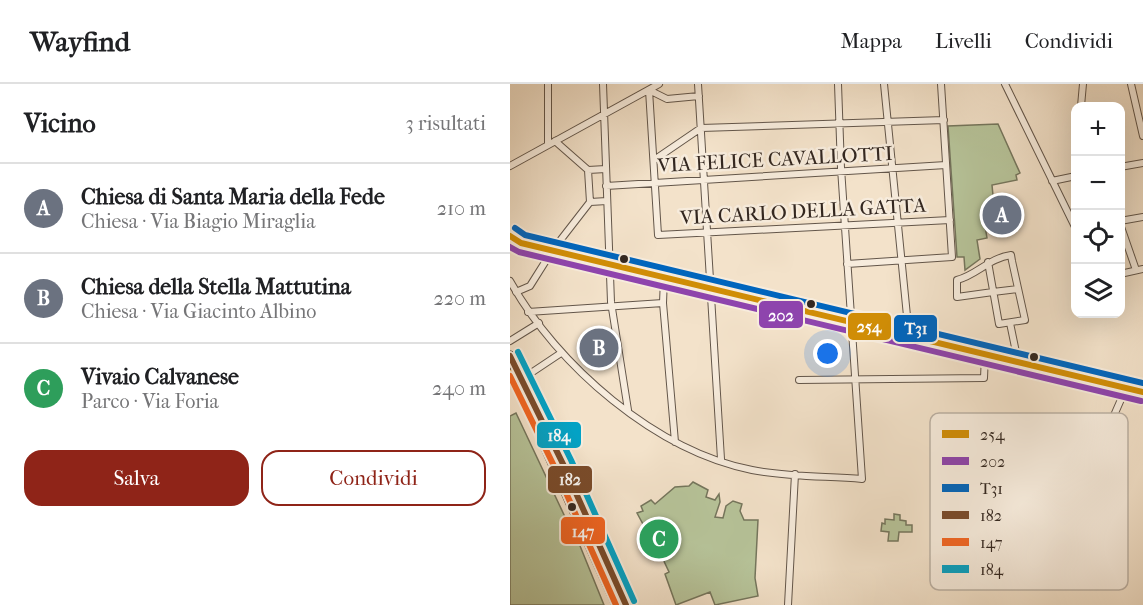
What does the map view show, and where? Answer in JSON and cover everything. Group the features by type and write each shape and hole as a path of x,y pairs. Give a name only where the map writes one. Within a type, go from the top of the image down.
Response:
{"main road":[{"path":"510,236 521,243"},
{"path":"510,242 1143,392"},
{"path":"510,356 516,379 617,605"},
{"path":"516,379 626,605"}],"street":[{"path":"548,84 548,146"},
{"path":"603,84 611,306 628,411"},
{"path":"510,166 659,84"},
{"path":"698,84 717,354 721,459"},
{"path":"510,281 528,312 561,353 628,411 675,442 752,470 862,479 844,225 838,84"},
{"path":"884,84 909,336"},
{"path":"847,264 952,257 941,84"},
{"path":"1005,84 1071,218"},
{"path":"1081,102 1083,84"},
{"path":"1131,84 1143,136"},
{"path":"649,90 667,99 699,96"},
{"path":"649,90 655,183"},
{"path":"654,160 701,128 944,120"},
{"path":"555,141 588,170 606,169"},
{"path":"1125,166 1143,163"},
{"name":"VIA FELICE CAVALLOTTI","path":"606,186 946,165"},
{"path":"516,292 530,286 552,251 590,202 588,170"},
{"path":"1052,181 1071,177"},
{"name":"VIA CARLO DELLA GATTA","path":"655,183 658,235 950,220"},
{"path":"590,202 607,201"},
{"path":"1125,222 1143,217"},
{"path":"1125,234 1140,269 1125,273"},
{"path":"988,262 993,292 999,324 1025,320 1011,255 988,262 957,280 957,297 993,292 1018,289"},
{"path":"664,278 663,303 675,442"},
{"path":"528,312 663,303"},
{"path":"510,340 539,323"},
{"path":"1010,323 1018,362"},
{"path":"516,379 561,353"},
{"path":"799,380 984,378 985,354"},
{"path":"1115,413 1126,388"},
{"path":"788,605 795,474"}],"green space":[{"path":"998,124 1020,173 1016,175 1017,180 992,185 994,206 990,207 994,224 985,226 987,238 977,240 980,259 965,270 964,257 957,257 948,126"},
{"path":"516,413 576,536 604,605 510,605 510,416"},
{"path":"693,482 708,490 706,497 715,500 719,494 720,502 715,517 723,518 726,506 733,501 742,504 740,511 744,520 758,520 755,578 758,596 715,605 710,592 676,605 665,574 669,572 661,555 668,552 666,549 657,553 648,535 652,533 648,524 644,526 637,513 643,511 641,506 651,500 655,504 675,487 689,486"},
{"path":"894,514 900,515 900,520 906,521 906,525 912,525 912,532 899,532 898,541 888,541 889,532 881,531 882,523 885,524 885,519 894,520"}],"transit line":[{"name":"T31","path":"515,228 525,235 1143,383"},
{"name":"254","path":"510,236 521,243 1143,392"},
{"name":"202","path":"510,247 519,252 1141,401"},
{"name":"184","path":"518,352 571,460 634,601"},
{"name":"182","path":"510,356 563,464 626,605"},
{"name":"147","path":"510,376 555,468 616,605"}],"place":[{"name":"Chiesa di Santa Maria della Fede","path":"1002,215"},
{"name":"Chiesa della Stella Mattutina","path":"599,348"},
{"name":"Vivaio Calvanese","path":"659,539"}]}
